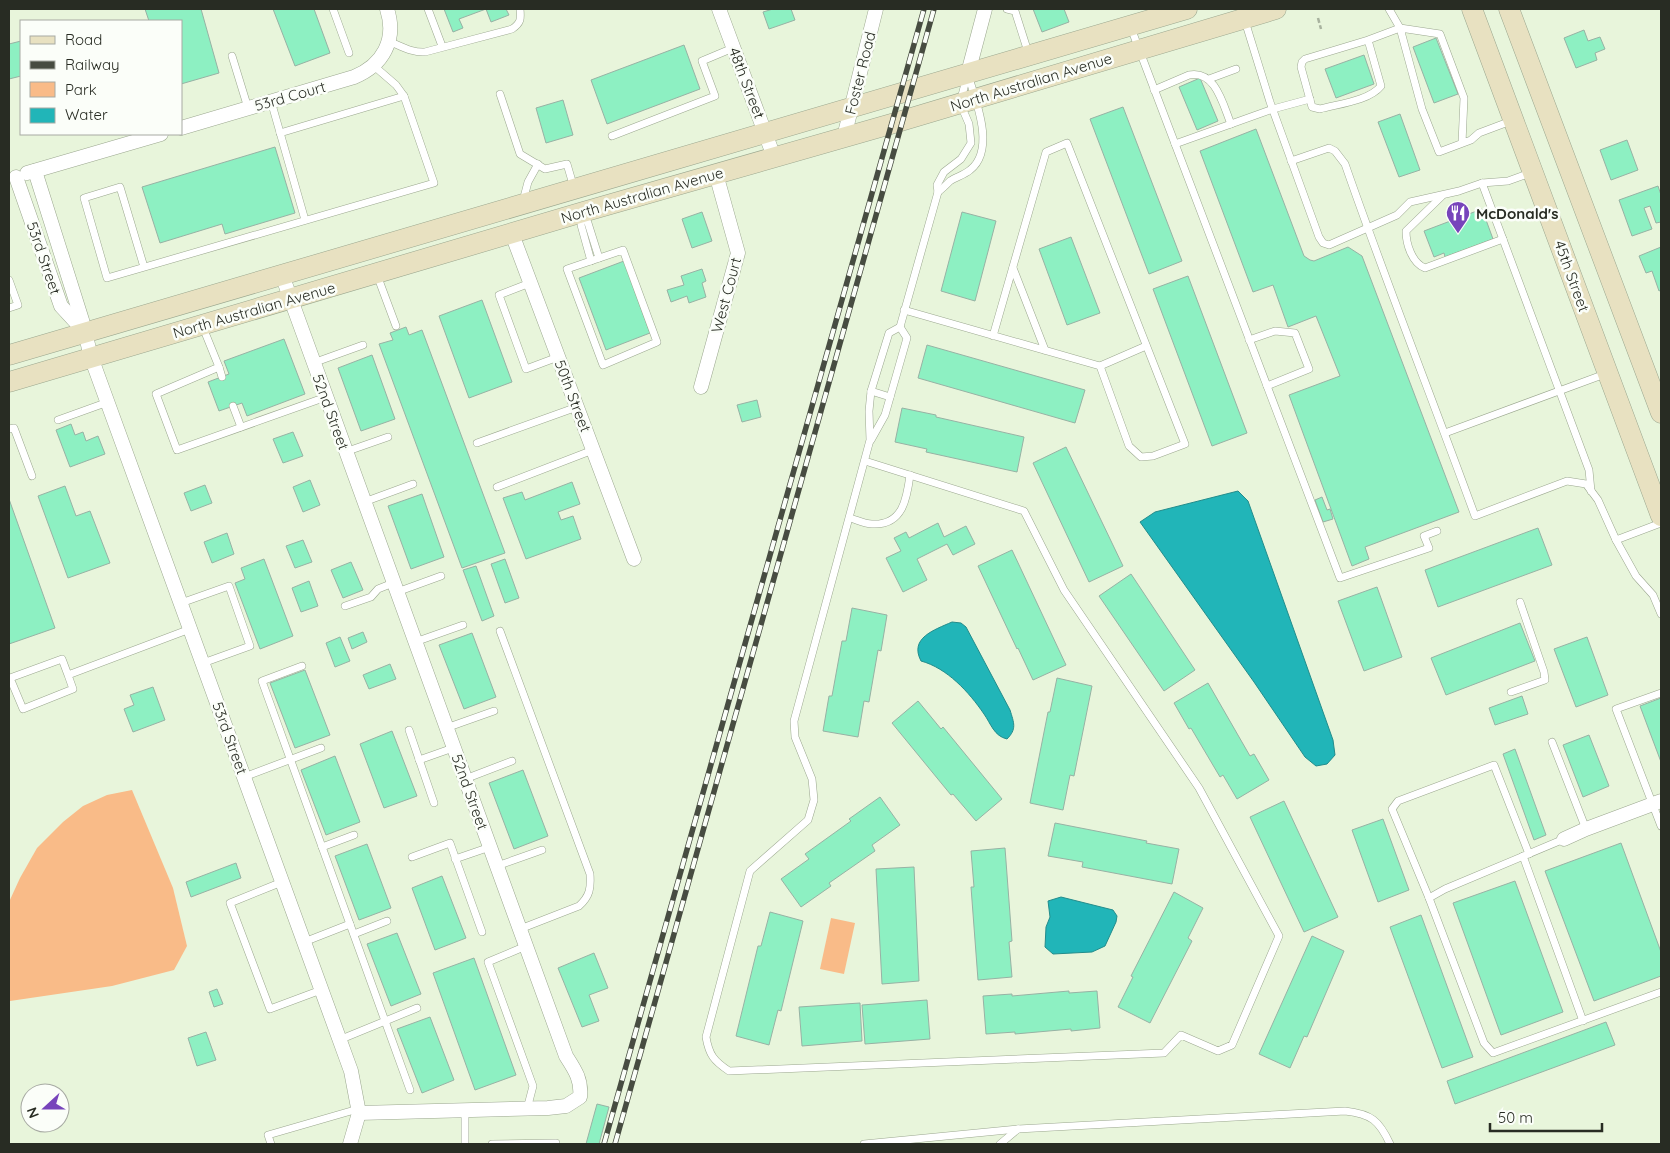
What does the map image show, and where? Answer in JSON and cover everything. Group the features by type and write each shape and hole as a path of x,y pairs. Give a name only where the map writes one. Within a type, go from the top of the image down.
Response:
{"main road":[{"name":"North Australian Avenue","path":"9,355 1187,9"},
{"name":"North Australian Avenue","path":"9,382 583,212 891,124 1276,9"},
{"name":"45th Street","path":"1472,9 1661,516"},
{"path":"1509,9 1661,413"},
{"path":"574,188 583,212"}],"street":[{"path":"387,9 390,23 388,44"},
{"name":"48th Street","path":"719,9 774,157"},
{"name":"Foster Road","path":"844,137 876,9"},
{"path":"968,73 985,9"},
{"name":"53rd Court","path":"182,128 354,77 374,66 382,57 388,44"},
{"path":"12,178 158,135"},
{"name":"53rd Street","path":"35,171 86,332 91,357 351,1071 358,1111 350,1144"},
{"name":"West Court","path":"701,387 738,253 716,174"},
{"name":"53rd Street","path":"12,178 61,306 86,332"},
{"name":"50th Street","path":"512,234 634,559"},
{"name":"52nd Street","path":"282,275 566,1056 576,1072 581,1087 580,1097 566,1106 465,1110 358,1111"},
{"path":"1564,839 1657,803"}],"lane":[{"path":"335,9 349,53"},
{"path":"428,9 442,46"},
{"path":"388,44 417,52 512,29 519,25 521,18 520,9"},
{"path":"1007,9 1015,11 1029,55"},
{"path":"1389,9 1400,28 1422,109 1438,152 1471,140 1479,133 1514,120"},
{"path":"1244,18 1291,161 1319,237 1323,243 1329,245 1368,229 1397,215 1410,202 1459,191 1482,183 1508,181 1533,172"},
{"path":"1130,26 1340,578 1429,548 1424,536 1437,531"},
{"path":"1368,40 1381,86 1376,92 1368,96 1320,109 1312,107 1301,67 1305,59 1400,28 1440,34 1464,98 1462,143"},
{"path":"612,136 715,96 702,61 734,48"},
{"path":"232,56 248,108"},
{"path":"144,267 120,188 84,198 107,278 434,183 404,96 396,85 374,66"},
{"path":"1209,79 1236,69"},
{"path":"967,100 968,73"},
{"path":"865,461 1024,510 1064,590 1199,788 1279,936 1232,1045 1218,1051 1181,1035 1164,1053 729,1071 718,1063 708,1050 706,1037 750,871 808,820 814,800 812,779 795,737 794,721 870,440 869,411 871,391 889,334 900,327 938,192 937,185 944,172 961,159 971,143 967,100 968,73"},
{"path":"1154,90 1194,74 1209,79 1231,124"},
{"path":"500,94 520,154 545,169 567,164 574,188"},
{"path":"280,133 404,96"},
{"path":"1175,144 1273,109 1310,99"},
{"path":"938,192 950,181 971,170 980,156 984,139 978,107 967,100"},
{"path":"271,101 305,220"},
{"path":"994,336 1046,152 1067,143 1185,444 1153,456 1141,457 1129,446 1100,366"},
{"path":"1291,161 1329,148 1335,151 1345,164 1476,516 1567,481 1586,484 1598,500 1616,540 1636,576 1653,595 1661,614"},
{"path":"522,204 528,182 538,164"},
{"path":"1482,183 1589,470 1591,491"},
{"path":"1443,195 1406,231 1406,237 1415,261 1419,265 1425,268 1503,239"},
{"path":"583,212 599,258"},
{"path":"583,212 581,225 591,261"},
{"path":"623,250 657,342 603,365 567,270 599,258 623,250"},
{"path":"1013,268 1045,350"},
{"path":"376,274 396,326"},
{"path":"9,280 18,305 9,308"},
{"path":"530,283 499,295 526,369 558,357"},
{"path":"904,310 1100,366 1146,346"},
{"path":"202,325 222,377"},
{"path":"870,440 885,415 907,338 900,327"},
{"path":"1249,340 1275,331 1295,333 1309,370 1267,386"},
{"path":"313,364 363,345"},
{"path":"219,367 156,394 177,450 326,397"},
{"path":"1445,433 1608,373"},
{"path":"871,391 890,397"},
{"path":"58,420 108,402"},
{"path":"233,406 241,428"},
{"path":"477,443 577,407"},
{"path":"9,429 14,428 32,476"},
{"path":"346,452 388,436"},
{"path":"497,486 593,450"},
{"path":"850,518 872,524 888,522 901,512 906,498 910,475"},
{"path":"364,502 413,484"},
{"path":"1616,540 1661,523"},
{"path":"345,606 371,598 378,589 441,576"},
{"path":"181,604 229,586 250,646 203,664"},
{"path":"1511,692 1545,680 1520,602"},
{"path":"415,642 463,625"},
{"path":"68,675 190,629"},
{"path":"500,632 590,874 591,888 587,899 580,906 520,929"},
{"path":"62,658 68,675 73,689 23,709 10,678 62,658"},
{"path":"302,666 262,681 410,1090"},
{"path":"1661,693 1616,709 1657,803 1661,826"},
{"path":"446,728 494,711"},
{"path":"409,730 434,803"},
{"path":"1552,742 1586,829"},
{"path":"244,777 321,748"},
{"path":"419,760 453,748"},
{"path":"465,779 512,761"},
{"path":"1583,1020 1494,765 1398,801 1392,809 1429,898 1484,1043 1493,1053 1661,992"},
{"path":"322,848 354,835"},
{"path":"1429,898 1445,889 1564,839"},
{"path":"412,858 450,843 482,932"},
{"path":"455,859 490,847"},
{"path":"497,866 542,850"},
{"path":"282,882 230,903 270,1009 321,990"},
{"path":"354,934 387,921"},
{"path":"304,942 350,924"},
{"path":"526,946 488,962 533,1086 527,1108"},
{"path":"339,1040 417,1008"},
{"path":"465,1110 465,1144"},
{"path":"271,1144 268,1135 358,1111"},
{"path":"864,1144 1018,1129 1345,1111 1361,1113 1374,1120 1384,1132 1390,1144"},
{"path":"1000,1144 1018,1129"},
{"path":"492,1144 556,1143"}],"path":[{"path":"1318,18 1321,28"}],"green space":[{"path":"132,790 173,888 187,946 174,970 112,986 10,1001 9,902 37,848 63,822 83,806 107,795"},
{"path":"831,918 855,923 844,974 820,969"}],"water":[{"path":"1238,491 1248,501 1333,740 1335,755 1327,764 1316,766 1305,757 1140,522 1155,512"},
{"path":"952,622 961,623 966,627 1010,710 1014,726 1007,739 996,732 978,706 957,682 940,669 921,661 918,646 921,641 931,632"},
{"path":"1061,897 1113,910 1117,916 1116,922 1105,946 1092,952 1053,954 1045,947 1046,927 1050,917 1048,901"}],"building":[{"path":"145,9 201,9 219,73 182,84 182,20 149,20"},
{"path":"273,9 314,9 330,53 295,66"},
{"path":"444,9 486,9 459,19 463,28 453,32"},
{"path":"486,9 506,9 509,15 491,22"},
{"path":"773,9 791,9 795,20 769,29 763,12"},
{"path":"1033,9 1064,9 1069,22 1042,32"},
{"path":"1584,30 1588,41 1600,37 1605,49 1595,53 1597,60 1576,68 1564,38"},
{"path":"1436,38 1458,94 1434,103 1413,47"},
{"path":"20,41 20,76 9,79 9,44"},
{"path":"684,45 700,89 607,124 591,80"},
{"path":"1364,55 1374,84 1336,98 1325,69"},
{"path":"1200,78 1218,121 1197,130 1179,87"},
{"path":"563,100 573,135 546,143 536,108"},
{"path":"1123,107 1182,261 1149,274 1090,119"},
{"path":"1400,114 1420,170 1399,177 1378,122"},
{"path":"1256,129 1304,256 1314,261 1348,247 1362,256 1459,512 1365,547 1369,559 1352,566 1289,395 1340,376 1316,316 1288,327 1273,285 1253,292 1200,151"},
{"path":"1627,140 1638,170 1611,180 1600,150"},
{"path":"275,147 295,213 225,234 222,224 160,243 142,187"},
{"path":"1658,186 1661,195 1661,222 1656,223 1650,206 1644,208 1652,229 1632,236 1619,200"},
{"path":"1482,209 1493,239 1445,257 1444,253 1434,257 1424,231"},
{"path":"702,212 712,241 692,248 682,219"},
{"path":"962,212 996,221 975,301 941,291"},
{"path":"1071,237 1100,313 1067,325 1039,249"},
{"path":"1661,247 1661,290 1659,291 1652,271 1646,273 1639,256"},
{"path":"624,261 650,333 606,350 579,278"},
{"path":"702,269 706,281 702,283 706,297 689,303 687,296 671,302 667,290 684,285 681,276"},
{"path":"1188,276 1247,433 1212,446 1153,289"},
{"path":"482,300 512,382 469,398 439,316"},
{"path":"406,327 409,335 422,330 505,553 462,568 379,344 393,340 390,333"},
{"path":"284,339 305,394 247,416 242,403 219,411 208,382 229,374 224,361"},
{"path":"927,345 1085,390 1075,423 918,378"},
{"path":"372,355 395,419 361,431 338,368"},
{"path":"757,400 761,417 742,422 737,405"},
{"path":"902,408 1024,437 1017,472 926,452 927,449 895,442"},
{"path":"71,424 75,435 83,432 86,441 98,436 105,454 70,467 56,430"},
{"path":"293,432 303,456 283,463 273,439"},
{"path":"1066,447 1123,566 1089,582 1033,463"},
{"path":"310,480 320,505 303,512 293,487"},
{"path":"572,482 580,504 558,512 561,520 573,516 581,539 526,559 503,498 522,492 525,500"},
{"path":"205,485 212,503 191,511 184,493"},
{"path":"65,486 76,516 90,511 110,563 68,578 38,496"},
{"path":"422,494 444,557 411,569 388,506"},
{"path":"1322,497 1327,510 1330,509 1333,519 1323,522 1315,500"},
{"path":"9,499 55,628 9,644"},
{"path":"938,523 944,537 966,526 975,544 953,555 947,544 917,559 927,580 903,592 886,558 901,551 894,538 906,532 909,538"},
{"path":"1538,528 1552,565 1438,607 1425,570"},
{"path":"227,533 234,554 212,563 204,542"},
{"path":"303,540 312,562 295,568 286,546"},
{"path":"1012,550 1066,665 1033,680 978,566"},
{"path":"264,559 293,636 260,649 235,583 245,579 241,568"},
{"path":"505,559 519,598 505,603 491,564"},
{"path":"351,562 363,590 343,598 331,570"},
{"path":"476,566 494,616 482,621 463,570"},
{"path":"1131,574 1195,670 1164,691 1099,596"},
{"path":"309,581 318,606 301,612 292,588"},
{"path":"1377,587 1402,657 1364,671 1338,601"},
{"path":"852,608 887,615 881,651 878,650 869,702 864,701 858,737 823,731 829,696 832,696 842,641 846,641"},
{"path":"1520,623 1535,661 1446,695 1431,658"},
{"path":"363,632 367,642 352,649 348,638"},
{"path":"472,633 496,697 464,709 439,645"},
{"path":"340,637 350,661 335,667 326,643"},
{"path":"1587,637 1608,695 1576,707 1554,649"},
{"path":"390,664 396,679 369,689 363,675"},
{"path":"305,670 330,735 295,748 270,683"},
{"path":"1057,678 1092,686 1074,776 1070,775 1063,810 1030,803 1048,712 1050,712"},
{"path":"1208,683 1250,756 1254,754 1269,780 1237,799 1223,775 1220,777 1174,703"},
{"path":"153,687 165,720 133,732 124,709 134,705 130,695"},
{"path":"1522,696 1528,714 1495,725 1489,708"},
{"path":"1661,698 1661,762 1640,706"},
{"path":"918,701 941,729 943,727 1002,799 976,821 953,794 951,795 892,723"},
{"path":"392,731 417,796 384,808 360,744"},
{"path":"1589,735 1609,786 1583,797 1563,745"},
{"path":"1515,749 1546,835 1534,840 1503,754"},
{"path":"335,756 360,822 326,835 301,770"},
{"path":"523,770 548,836 514,849 489,783"},
{"path":"880,797 900,825 872,845 875,851 829,883 831,886 801,907 781,879 809,859 805,854 851,821 849,819"},
{"path":"1284,801 1338,917 1304,932 1250,817"},
{"path":"1383,819 1409,890 1378,902 1352,830"},
{"path":"1055,823 1179,849 1172,884 1082,867 1083,862 1048,856"},
{"path":"1621,843 1661,952 1661,976 1594,1001 1545,871"},
{"path":"367,844 391,908 359,920 335,856"},
{"path":"1005,848 1012,941 1009,942 1012,977 978,980 971,887 974,887 971,851"},
{"path":"236,863 241,878 191,897 186,882"},
{"path":"914,867 919,981 882,984 876,869"},
{"path":"442,876 466,938 435,950 412,888"},
{"path":"1515,881 1563,1012 1501,1035 1453,903"},
{"path":"1174,892 1203,908 1188,938 1192,941 1150,1023 1118,1007 1133,977 1131,976"},
{"path":"770,912 803,921 781,1011 778,1010 769,1045 736,1036 758,946 761,946"},
{"path":"1421,915 1473,1057 1442,1068 1390,927"},
{"path":"397,933 421,994 391,1006 367,944"},
{"path":"1312,936 1344,951 1307,1037 1304,1036 1290,1068 1259,1054"},
{"path":"594,953 608,988 589,995 599,1021 582,1027 558,968"},
{"path":"474,958 516,1075 475,1090 433,973"},
{"path":"217,989 223,1004 214,1007 209,992"},
{"path":"1069,991 1069,993 1097,991 1100,1028 1015,1034 1015,1032 986,1034 983,996 1012,994 1012,996"},
{"path":"927,1000 930,1039 865,1044 862,1005"},
{"path":"860,1003 862,1041 802,1046 799,1007"},
{"path":"430,1017 454,1080 422,1093 397,1029"},
{"path":"1606,1022 1615,1045 1455,1104 1447,1081"},
{"path":"206,1032 216,1060 197,1066 188,1038"},
{"path":"597,1104 609,1107 599,1144 586,1144"}],"railway":[{"path":"604,1144 924,9"},
{"path":"615,1144 934,9"}],"place":[{"name":"McDonald's","path":"1458,234"}]}
